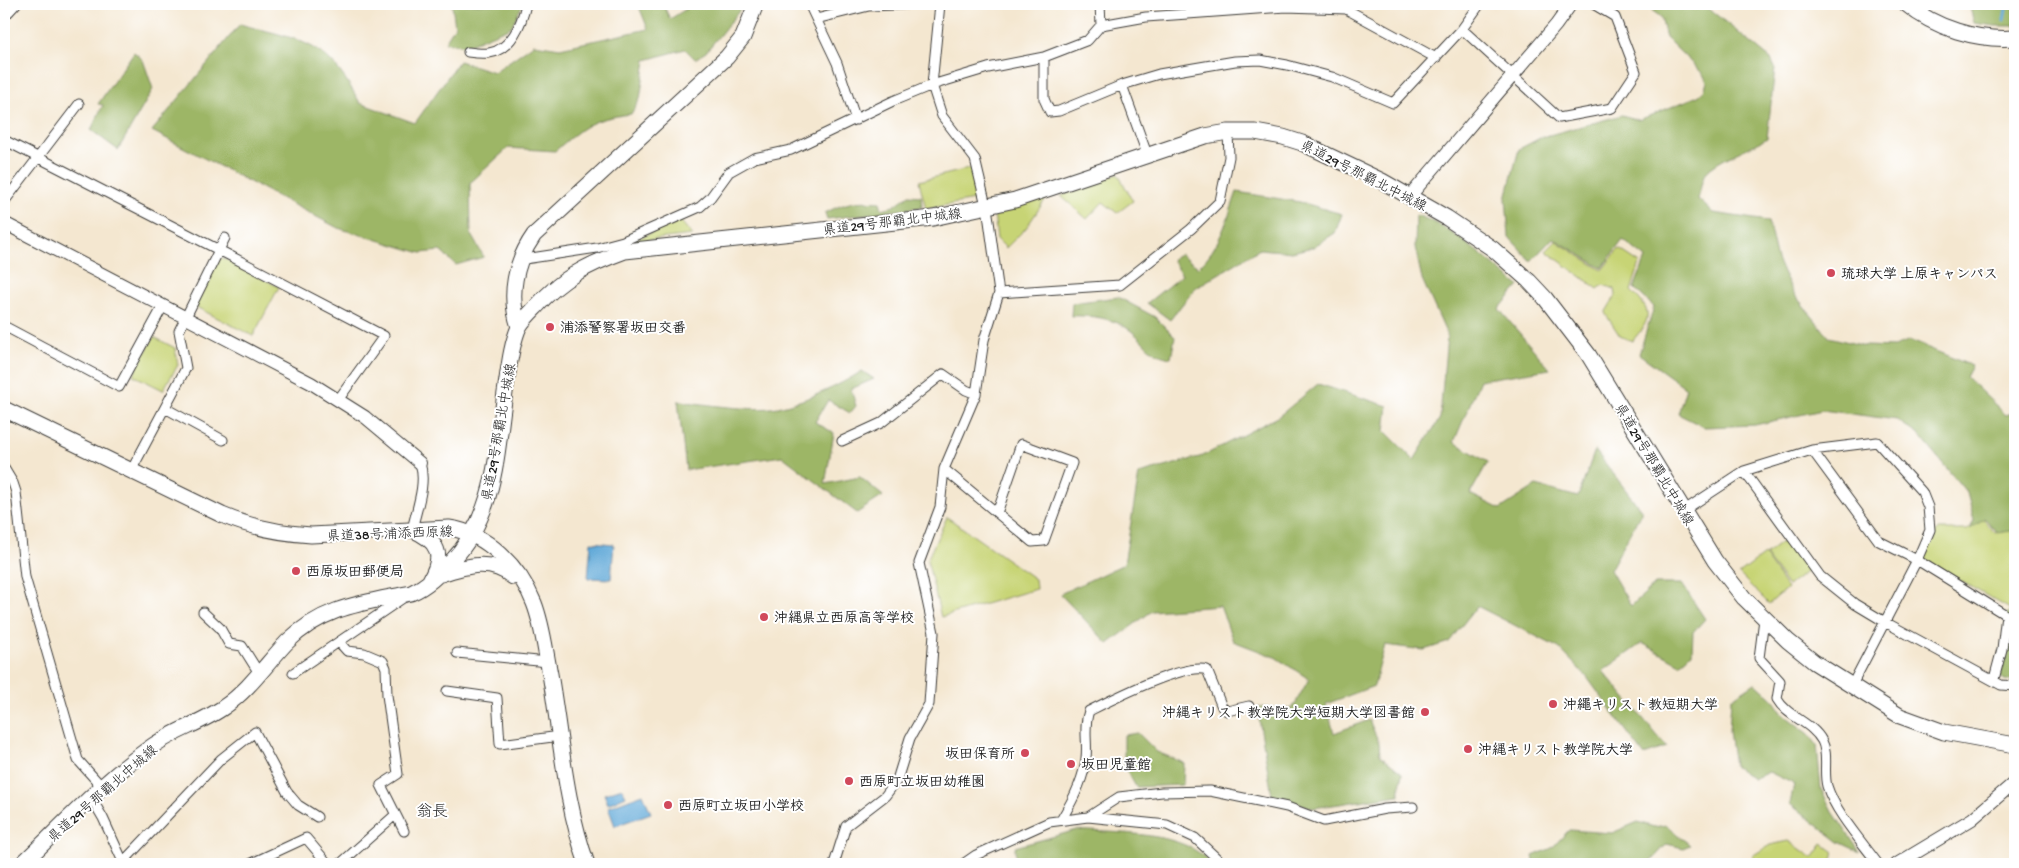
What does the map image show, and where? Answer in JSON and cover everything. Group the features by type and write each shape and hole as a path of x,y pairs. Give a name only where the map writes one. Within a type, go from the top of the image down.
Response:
{"main road":[{"name":"県道29号那覇北中城線","path":"22,864 103,788 155,745 224,708 300,631 324,614 349,606 411,592 433,579 473,535 484,512 492,486 508,371 519,328 514,298 518,260 534,235 545,223 727,57 744,37 756,4"},
{"path":"1906,4 1916,13 1955,30 1988,37 2015,38"},
{"name":"県道29号那覇北中城線","path":"519,328 544,298 571,274 599,254 624,246 924,219 987,207 1086,178 1187,140 1228,132 1270,134 1302,143 1410,196 1493,249 1545,298 1588,354 1683,511 1727,578 1764,619 1814,662 1887,709 1914,722 1944,732 2015,745"},
{"name":"県道38号浦添西原線","path":"4,409 233,520 267,529 311,536 449,528 473,535 500,554 526,587 542,626 570,806 587,864"},
{"path":"412,530 428,538 437,549 437,564 433,579"},
{"path":"433,579 474,564 488,565 508,573 526,587"}],"street":[{"path":"4,17 16,4"},
{"path":"468,52 489,53 502,48 516,32 526,4"},
{"path":"809,4 837,64 856,120"},
{"path":"816,19 869,6 921,4"},
{"path":"834,864 846,826 885,796 897,780 910,738 929,704 934,633 918,563 940,507 944,469 976,394 984,340 999,294 987,207 975,159 942,116 932,85 940,4"},
{"path":"1100,4 1101,25"},
{"path":"1044,58 1044,99 1050,112 1059,111 1122,85 1159,74 1260,60 1287,64 1332,77 1393,103 1462,29 1479,4"},
{"path":"1410,196 1556,25 1571,4"},
{"path":"1462,29 1559,118 1612,108 1636,72 1615,17 1593,4"},
{"path":"624,246 700,207 710,198 729,172 754,158 792,150 893,101 932,85 988,68 1044,58 1088,40 1101,25 1146,17 1237,7 1286,5 1346,6 1436,58"},
{"path":"1122,85 1147,154"},
{"path":"4,202 79,104"},
{"path":"999,294 1120,285 1191,229 1220,201 1229,157 1228,132"},
{"path":"4,140 384,336 338,400"},
{"path":"4,223 290,371 338,400 391,438 420,463 423,472 412,530"},
{"path":"131,471 186,368 178,331 225,238"},
{"path":"518,260 599,254"},
{"path":"4,326 119,387 163,306"},
{"path":"842,441 881,423 943,374 966,390 976,394"},
{"path":"165,408 222,440"},
{"path":"1683,511 1744,472 1812,450 1877,442 1922,492 1928,507 1930,530 1917,560 1851,687"},
{"path":"944,469 997,513 1032,542 1044,541 1072,463 1021,444 997,513"},
{"path":"1812,450 1879,541 1917,560 2006,615 2002,649 1994,679"},
{"path":"4,468 16,492 25,577 78,760 103,788"},
{"path":"1744,472 1820,576 1854,604 2002,685 2015,686"},
{"path":"293,673 411,592"},
{"path":"203,612 220,628 229,644 242,646 259,673"},
{"path":"1764,619 1758,653 1762,662 1780,681 1777,698 1787,711 1816,733 1822,741 1828,788 1834,801 1878,864"},
{"path":"339,642 347,651 364,653 383,662 386,668 387,695 398,774 381,785 404,831"},
{"path":"457,653 548,662"},
{"path":"1061,820 1082,777 1086,758 1085,723 1089,711 1176,673 1199,667 1207,670 1222,707 1226,711 1249,706"},
{"path":"447,691 497,698 500,744 560,736"},
{"path":"92,799 104,818 123,863 221,759 255,732 287,792 298,805 317,817"},
{"path":"1897,864 1972,819 2015,782"},
{"path":"1088,817 1119,797 1162,792 1210,791 1287,807 1324,821 1385,809 1413,807"},
{"path":"340,864 395,815"},
{"path":"963,864 976,855 1049,822 1088,817 1167,825 1195,838 1223,864"},
{"path":"250,864 306,838 328,864"}],"green space":[{"path":"449,4 523,4 511,27 465,46 445,42 455,26 452,5"},
{"path":"638,4 663,4 670,19 694,4 744,5 706,52 695,59 685,49 646,60 640,99 631,114 597,121 582,129 555,151 508,148 470,183 471,235 484,257 456,265 440,251 421,253 338,228 152,131 240,24 283,35 314,48 329,59 339,70 360,103 415,123 459,61 494,72 534,44 560,48 648,29"},
{"path":"1643,4 1703,4 1771,59 1775,68 1767,138 1723,160 1708,170 1704,176 1698,199 1713,213 1768,221 1777,260 1794,294 1829,337 1864,346 1895,347 1909,340 1972,366 1966,377 2006,415 2015,412 2015,530 1998,533 1985,519 1970,529 1974,520 1967,493 1920,436 1897,420 1822,410 1755,425 1704,427 1678,414 1686,388 1639,354 1654,307 1634,288 1646,258 1623,240 1602,268 1553,238 1531,261 1509,237 1506,198 1519,149 1542,137 1622,115 1639,120 1698,96 1704,91 1707,82 1703,74 1666,38 1661,17"},
{"path":"1969,4 2015,4 2015,26 1974,23"},
{"path":"134,52 143,60 153,89 118,150 91,130 103,105 98,104"},
{"path":"972,168 979,199 926,209 919,181"},
{"path":"1118,174 1133,201 1117,213 1103,202 1087,219 1061,196"},
{"path":"1237,192 1300,202 1342,214 1335,233 1313,247 1292,252 1260,249 1195,288 1170,320 1147,303 1182,275 1172,260 1180,254 1198,267 1212,252 1222,232"},
{"path":"909,195 921,196 922,207 827,219 825,213 845,204 864,201 880,202 882,209 894,206"},
{"path":"1047,197 1026,228 1006,248 997,239 994,213"},
{"path":"1416,215 1444,228 1483,256 1519,286 1499,309 1550,369 1480,380 1454,442 1488,462 1470,494 1500,509 1536,486 1578,497 1595,450 1642,511 1610,570 1631,606 1655,584 1682,584 1705,619 1693,632 1692,653 1680,664 1642,643 1603,671 1667,747 1644,755 1586,676 1559,648 1477,606 1449,642 1424,650 1385,645 1374,686 1326,704 1334,733 1369,720 1379,743 1380,755 1402,773 1399,795 1313,808 1272,795 1257,707 1292,709 1309,679 1275,657 1233,641 1220,606 1152,611 1108,644 1060,594 1124,564 1139,474 1203,456 1279,416 1318,384 1388,406 1385,431 1414,460 1440,418 1447,335 1422,279 1415,247"},
{"path":"680,220 692,235 630,242"},
{"path":"1556,241 1602,270 1619,249 1640,263 1631,291 1643,304 1647,315 1643,327 1632,341 1620,336 1605,313 1616,295 1615,289 1603,285 1598,289 1546,251"},
{"path":"219,256 279,287 253,336 194,306"},
{"path":"1118,297 1155,317 1175,337 1171,358 1152,351 1130,330 1117,323 1094,317 1071,316 1072,303"},
{"path":"154,337 175,348 178,365 163,390 133,375"},
{"path":"862,371 874,379 851,389 856,406 850,413 828,400 815,422 834,433 825,484 860,477 883,496 857,513 782,456 686,470 678,401 756,409 778,407 822,392"},
{"path":"947,517 1035,579 1036,589 941,617 927,560"},
{"path":"1983,519 1995,533 2015,530 2015,601 2010,609 1922,559 1937,530 1967,530"},
{"path":"1786,539 1809,570 1788,586 1765,555"},
{"path":"1764,555 1787,588 1769,604 1739,574"},
{"path":"2015,605 2015,682 2000,677 2007,645 2006,615"},
{"path":"1755,683 1772,698 1783,714 1809,734 1817,745 1821,789 1831,809 1860,852 1839,842 1790,804 1794,784 1769,772 1753,779 1734,766 1729,731 1731,699"},
{"path":"1138,733 1157,752 1184,763 1183,785 1136,787 1124,765 1124,735"},
{"path":"1638,822 1654,827 1666,825 1690,845 1683,848 1667,844 1648,864 1535,864 1533,856 1552,848 1569,830 1612,833"},
{"path":"1077,830 1168,839 1185,845 1199,853 1211,864 1042,864 1041,861 1016,862 1015,847"},
{"path":"1789,841 1813,858 1823,844 1834,852 1831,864 1759,864 1752,856 1770,845"}],"water":[{"path":"591,542 614,544 611,579 588,578"},
{"path":"622,788 626,796 608,804 604,794"},
{"path":"643,794 651,813 615,826 608,807"}],"waterway":[{"path":"2004,20 2007,4"}],"place":[{"name":"琉球大学 上原キャンパス","path":"1831,273"},
{"name":"浦添警察署坂田交番","path":"550,327"},
{"name":"西原坂田郵便局","path":"296,571"},
{"name":"沖縄県立西原高等学校","path":"764,617"},
{"name":"沖繩キリスト教短期大学","path":"1553,704"},
{"name":"沖縄キリスト教学院大学短期大学図書館","path":"1425,712"},
{"name":"沖縄キリスト教学院大学","path":"1468,749"},
{"name":"坂田保育所","path":"1025,753"},
{"name":"坂田児童館","path":"1071,764"},
{"name":"西原町立坂田幼稚園","path":"849,781"},
{"name":"西原町立坂田小学校","path":"668,805"}],"district":[{"name":"翁長","path":"432,810"}]}
